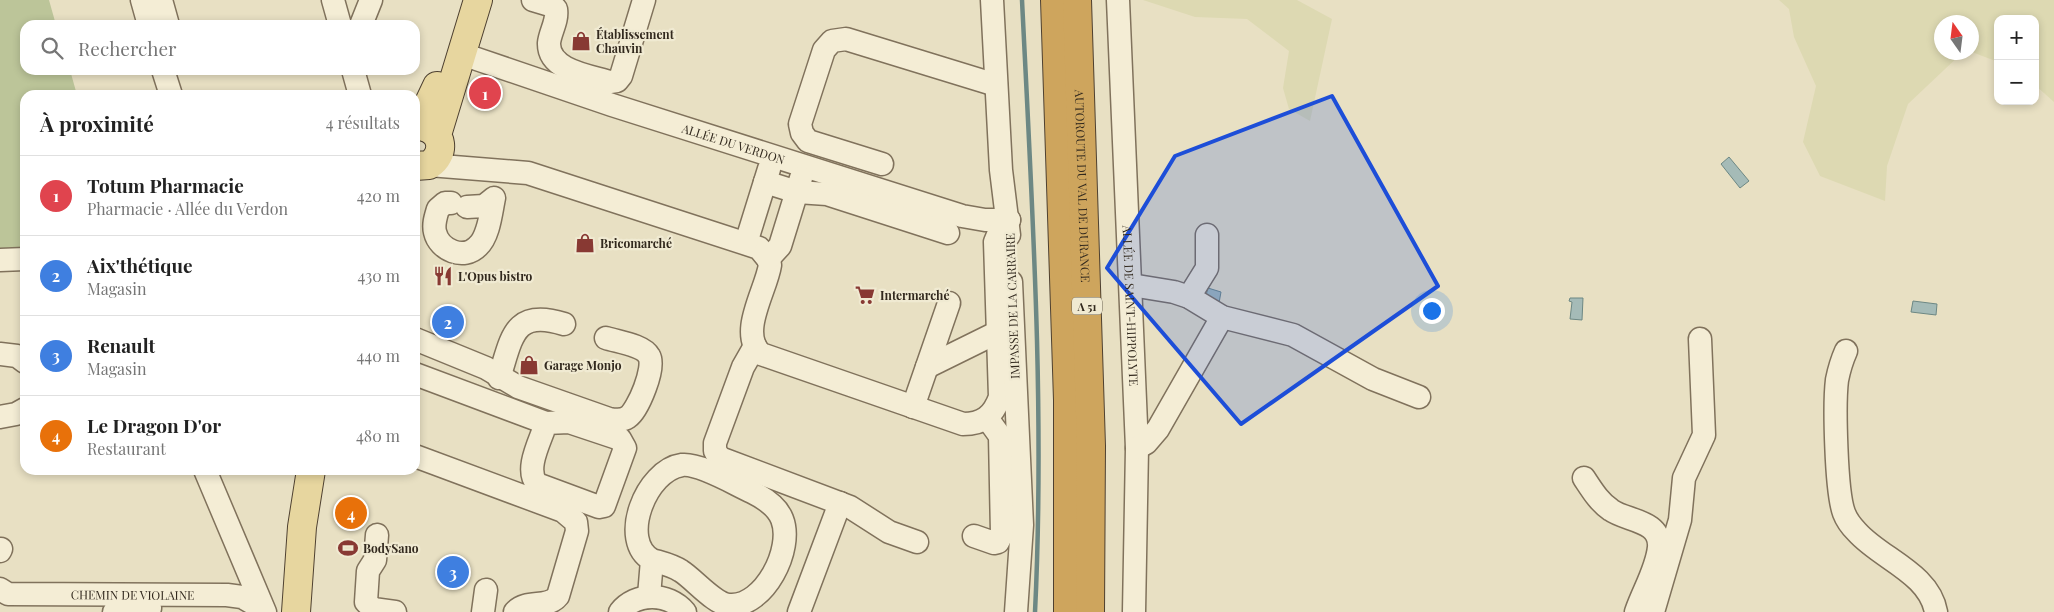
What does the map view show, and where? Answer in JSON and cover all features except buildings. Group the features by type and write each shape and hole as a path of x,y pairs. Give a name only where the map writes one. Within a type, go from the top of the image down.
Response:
{"highway":[{"name":"AUTOROUTE DU VAL DE DURANCE","path":"1055,0 1068,400 1068,612"},
{"name":"AUTOROUTE DU VAL DE DURANCE","path":"1077,0 1091,446 1090,612"}],"main road":[{"path":"424,152 468,0"},
{"path":"424,152 462,54 478,0"},
{"path":"296,612 302,526 310,475"}],"street":[{"path":"142,0 148,20"},
{"path":"161,0 167,20"},
{"path":"333,0 339,20"},
{"path":"363,20 371,0"},
{"path":"533,0 553,6 556,9 549,42 554,60 563,67 610,82 616,81 621,76 644,0"},
{"name":"IMPASSE DE LA CARRAIRE","path":"992,0 1002,187 1009,220 1022,525 1016,612"},
{"name":"ALLÉE DE SAINT-HIPPOLYTE","path":"1118,0 1137,448 1134,612"},
{"path":"882,164 808,141 802,133 800,124 824,50 832,41 846,39 996,85"},
{"name":"ALLÉE DU VERDON","path":"462,54 612,105 962,216 985,220 1009,220"},
{"path":"165,75 169,90"},
{"path":"354,75 359,90"},
{"path":"612,105 618,90 616,81"},
{"path":"424,152 479,169 539,176 759,248 768,259 768,272 753,322 755,346 743,367 714,444 715,451 720,458 840,503 862,513 888,532 917,542"},
{"path":"746,243 773,156"},
{"path":"768,259 780,246 805,167"},
{"path":"494,198 484,206 445,203 438,209 435,230 443,246 453,252 465,253 479,246 483,238 502,172"},
{"path":"765,182 797,192 827,194 948,233"},
{"path":"755,346 762,354 962,424 976,424 987,418 996,409 1000,397 995,242 1000,230 1009,220"},
{"path":"1189,297 1207,268 1207,234"},
{"path":"0,260 20,259"},
{"path":"1131,285 1151,287 1189,297 1222,318 1293,335 1373,378 1419,397"},
{"path":"913,407 949,304"},
{"path":"499,378 514,333 523,324 536,318 545,318 564,324"},
{"path":"1137,448 1142,447 1158,429 1222,318"},
{"path":"927,368 998,332"},
{"path":"420,341 473,362 518,387 609,420 621,420 636,409 652,367 650,357 644,350 606,338"},
{"path":"1653,612 1680,520 1684,478 1704,435 1700,339"},
{"path":"1846,351 1839,370 1836,395 1840,485 1844,513 1849,523 1868,542 1919,581 1932,599 1936,612"},
{"path":"0,354 17,356 20,358"},
{"path":"420,376 546,423 569,422 620,439 625,448 607,502 599,507 537,484 533,479 531,468 546,423"},
{"path":"0,416 20,412"},
{"path":"974,536 994,543 1001,538 1001,442 995,426 987,418"},
{"path":"420,443 508,477 533,479"},
{"path":"420,458 563,510 570,514 576,522 577,531 558,596 551,602 526,604 515,612"},
{"path":"682,465 696,466 764,498 774,507 782,519 785,531 784,546 771,579 756,595 742,604 722,604 681,571 652,560 643,555 638,544 637,526 641,506 649,490 659,477 672,468 682,465"},
{"path":"114,612 153,607 264,610 207,475"},
{"path":"1584,478 1606,506 1614,512 1647,525 1655,532 1658,539 1657,556 1636,612"},
{"path":"799,612 840,503"},
{"path":"377,535 374,560 368,571 366,602 373,609 396,612"},
{"path":"649,596 652,560"},
{"name":"CHEMIN DE VIOLAINE","path":"0,589 8,594 242,597 264,610"},
{"path":"483,612 486,590"},
{"path":"620,612 626,605 649,596 671,600 685,612"}],"highlighted area":[{"path":"1332,96 1438,286 1241,424 1107,268 1175,156"}],"shaded area":[{"path":"1143,0 1297,0 1332,19 1310,121 1289,109 1283,88 1289,51 1247,19 1195,17"},
{"path":"1779,0 2054,0 2054,102 2039,89 2039,15 1994,15 1994,60 1979,55 1979,15 1934,15 1934,60 1955,60 1908,104 1887,166 1885,201 1820,176 1803,142 1816,86 1794,37 1789,9"}],"green space":[{"path":"0,0 49,0 55,20 20,20 20,75 71,75 76,90 20,90 20,249 0,249"}],"water":[{"path":"1729,157 1749,181 1740,188 1721,164"},
{"path":"1208,288 1221,292 1219,303 1205,299"},
{"path":"1570,298 1583,298 1582,320 1570,319 1572,302 1569,301"},
{"path":"1913,301 1937,304 1936,315 1911,312"}],"waterway":[{"path":"1022,0 1038,382 1038,536 1035,612"}],"place":[{"name":"Établissement Chauvin","path":"581,41"},
{"name":"Totum Pharmacie","path":"485,93"},
{"name":"Bricomarché","path":"585,243"},
{"name":"L'Opus bistro","path":"443,276"},
{"name":"Intermarché","path":"865,295"},
{"name":"Aix'thétique","path":"448,322"},
{"name":"Garage Monjo","path":"529,365"},
{"name":"Le Dragon D'or","path":"351,513"},
{"name":"BodySano","path":"348,548"},
{"name":"Renault","path":"453,572"}]}
